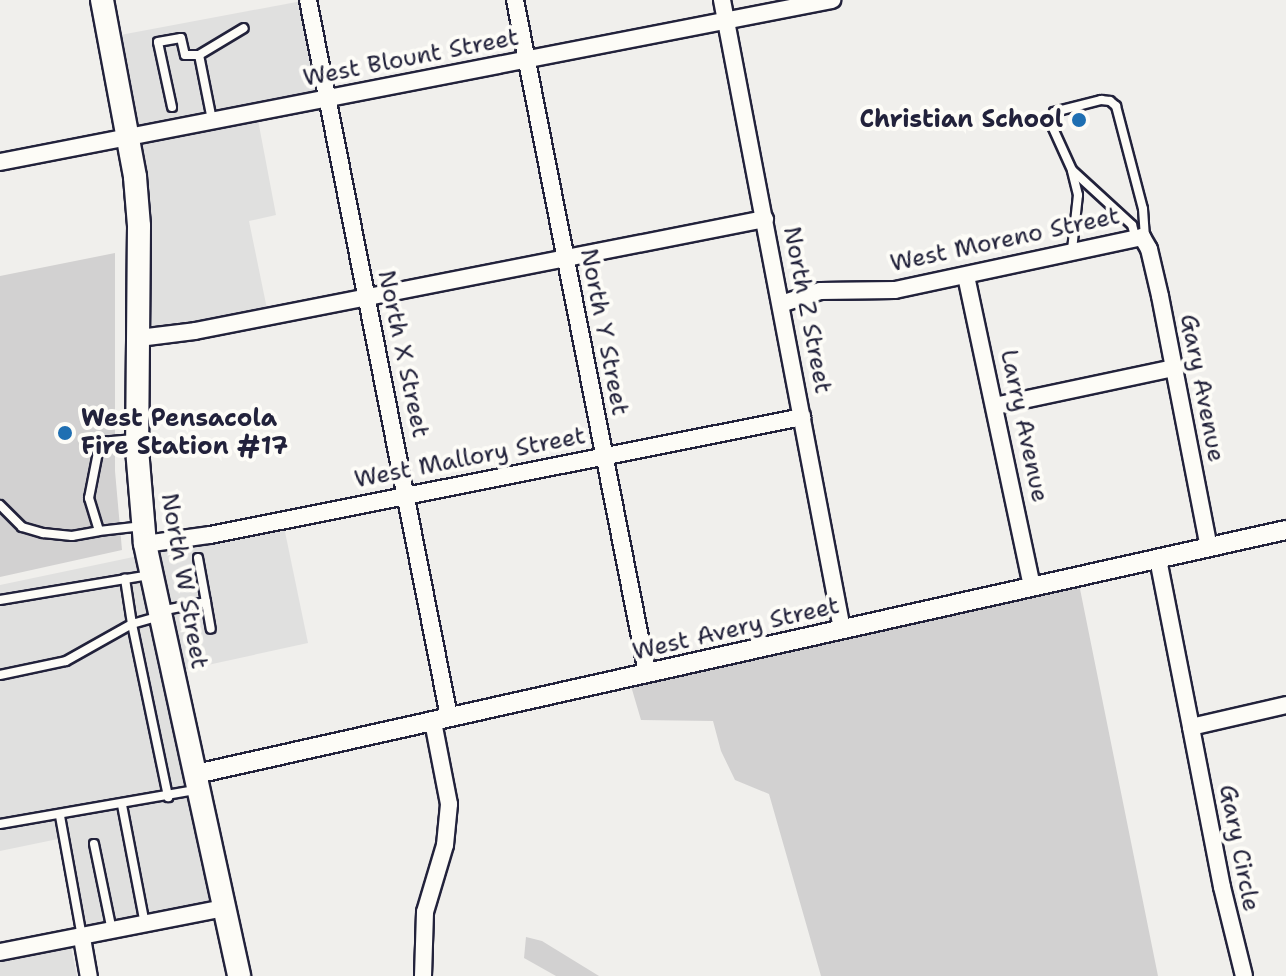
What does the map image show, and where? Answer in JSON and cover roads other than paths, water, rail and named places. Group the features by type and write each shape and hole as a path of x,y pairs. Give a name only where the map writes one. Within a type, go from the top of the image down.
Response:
{"main road":[{"name":"North W Street","path":"102,0 128,137 139,226 138,439 144,535 239,976"}],"street":[{"name":"North X Street","path":"308,0 407,495 441,720 449,804 445,845 425,912 423,976"},
{"name":"North Y Street","path":"515,0 647,673"},
{"name":"North Z Street","path":"722,0 842,629"},
{"name":"West Blount Street","path":"0,162 832,0"},
{"path":"139,338 195,331 765,219"},
{"name":"West Moreno Street","path":"781,304 820,291 895,290 1140,237"},
{"name":"Gary Avenue","path":"1140,237 1174,368 1209,547"},
{"name":"Larry Avenue","path":"966,276 1032,586"},
{"path":"995,406 1174,368"},
{"name":"West Mallory Street","path":"144,535 210,535 802,417"},
{"name":"West Avery Street","path":"198,782 441,720 1286,530"},
{"name":"Gary Circle","path":"1158,559 1222,887 1244,976"},
{"path":"1191,727 1286,705"},
{"path":"0,952 225,908"},
{"path":"82,938 89,976"}],"lane":[{"path":"172,107 158,42 181,38 185,55 199,55 244,28"},
{"path":"199,55 213,121"},
{"path":"1072,250 1078,195 1072,170 1052,126 1054,112 1110,101 1116,106 1143,209 1140,237"},
{"path":"1072,170 1132,225 1140,237"},
{"path":"99,531 89,498 100,442 138,439"},
{"path":"0,505 22,527 43,533 72,536 99,531 144,535"},
{"path":"198,558 211,629"},
{"path":"0,600 151,575"},
{"path":"125,579 168,797"},
{"path":"0,675 66,661 132,624 160,613 206,602"},
{"path":"0,824 168,797 198,782"},
{"path":"122,805 145,925"},
{"path":"60,816 82,938"},
{"path":"94,844 112,932"}],"place":[{"name":"Christian School","path":"1079,120"},
{"name":"West Pensacola Fire Station #17","path":"65,433"}]}
